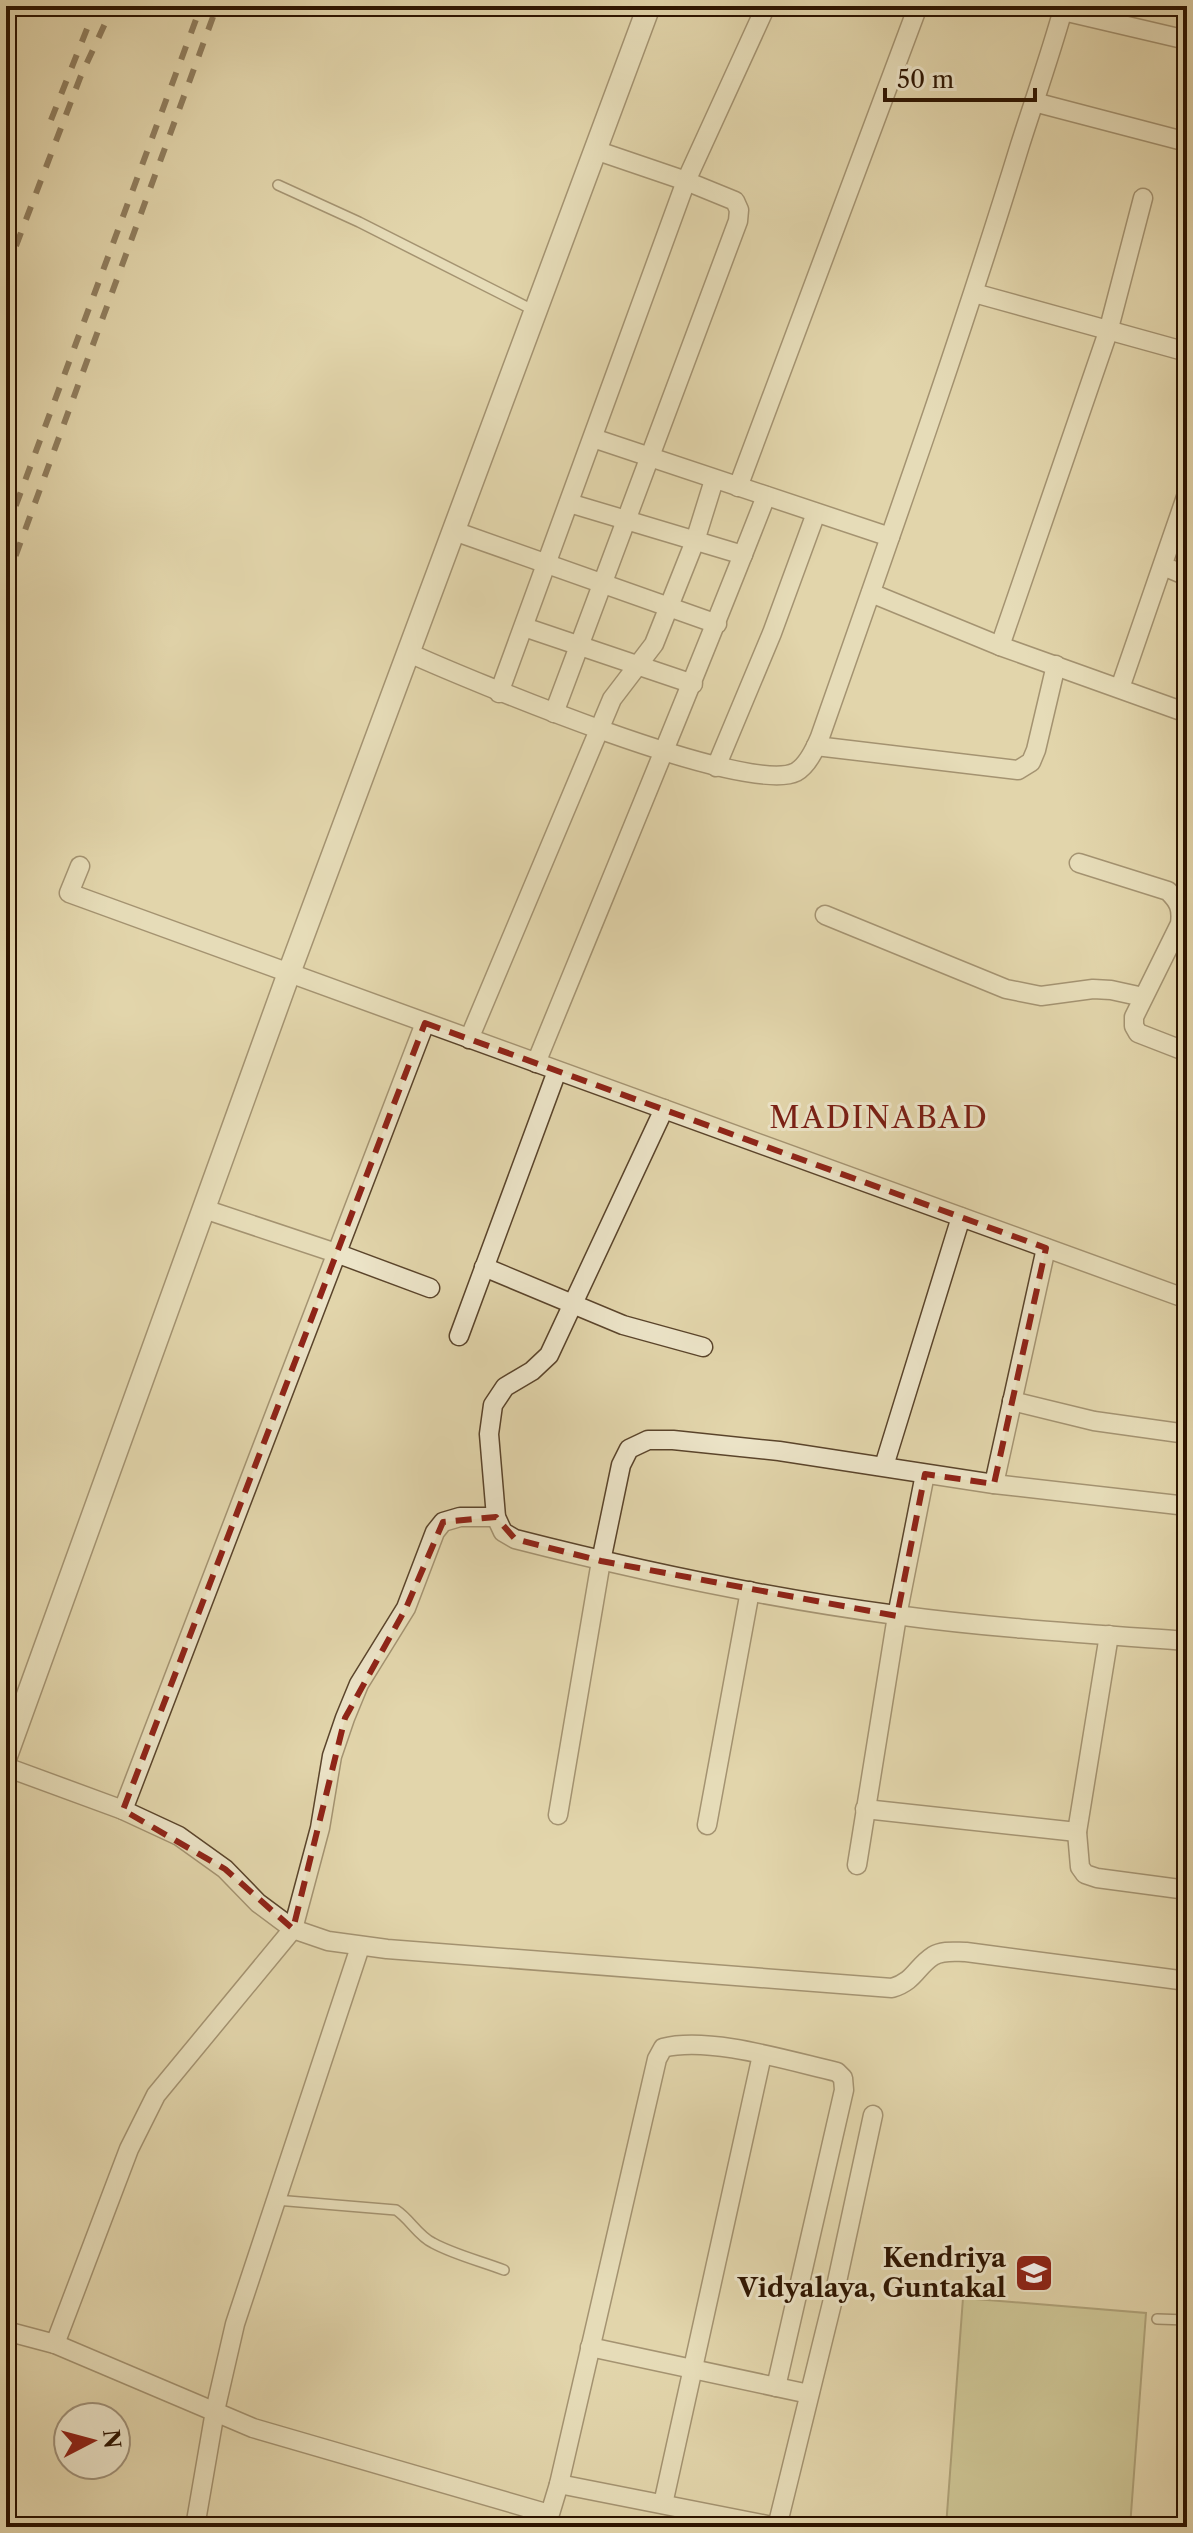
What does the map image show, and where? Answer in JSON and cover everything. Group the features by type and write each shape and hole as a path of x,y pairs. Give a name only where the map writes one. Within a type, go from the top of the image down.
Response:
{"street":[{"path":"6,1756 289,973 649,6"},
{"path":"499,693 686,181 766,6"},
{"path":"738,487 918,6"},
{"path":"409,653 499,693 716,767 774,777 796,772 816,746 871,593 974,293 1064,8 1187,40"},
{"path":"1034,102 1187,142"},
{"path":"554,713 738,221 739,210 735,201 595,150"},
{"path":"1000,646 1108,332 1143,198"},
{"path":"974,293 1187,352"},
{"path":"593,438 890,537"},
{"path":"469,1039 612,699 654,644 695,541 714,480"},
{"path":"1120,688 1187,494"},
{"path":"536,1063 663,749 693,684 766,496"},
{"path":"569,503 743,555"},
{"path":"716,767 772,633 816,513"},
{"path":"454,531 717,624"},
{"path":"1163,566 1187,576"},
{"path":"871,593 1000,646 1187,713"},
{"path":"524,627 693,684"},
{"path":"816,746 1018,770 1031,762 1036,750 1056,665"},
{"path":"1079,863 1168,891 1178,901 1180,924 1143,997 1134,1017 1134,1026 1138,1033 1187,1052"},
{"path":"80,866 69,893 1187,1299"},
{"path":"825,915 1006,989 1041,996 1093,989 1111,990 1143,997"},
{"path":"123,1810 425,1023"},
{"path":"459,1336 557,1071"},
{"path":"664,1109 549,1355 532,1371 505,1387 493,1405 489,1434 496,1517 503,1532 515,1539 601,1561 897,1616 1187,1641"},
{"path":"204,1209 430,1288"},
{"path":"884,1466 961,1217"},
{"path":"994,1484 1046,1248"},
{"path":"484,1267 623,1325 703,1347"},
{"path":"1012,1401 1094,1421 1187,1434"},
{"path":"558,1815 601,1561 621,1465 629,1449 648,1440 673,1440 779,1451 994,1484 1187,1506"},
{"path":"857,1865 897,1616 925,1474"},
{"path":"55,2344 129,2149 156,2095 293,1929 316,1843 332,1756 359,1684 406,1608 435,1532 443,1522 460,1517 496,1517"},
{"path":"707,1825 750,1591"},
{"path":"1109,1635 1077,1832 1080,1867 1085,1874 1097,1878 1187,1890"},
{"path":"6,1767 123,1810 179,1836 225,1869 258,1903 293,1929 328,1941 360,1947 892,1988 906,1984 935,1955 966,1952 1187,1981"},
{"path":"865,1809 1077,1832"},
{"path":"195,2527 215,2411 235,2324 360,1947"},
{"path":"6,2331 55,2344 253,2428 547,2521 559,2484 657,2059 663,2048 680,2044 762,2055 837,2072 843,2078 844,2090 776,2387"},
{"path":"663,2504 762,2055"},
{"path":"559,2484 777,2527 873,2115"},
{"path":"590,2347 809,2394"}],"lane":[{"path":"278,185 359,222 535,311"},
{"path":"276,2200 396,2210 410,2219 419,2233 431,2243 504,2270"},
{"path":"1157,2319 1187,2320"}],"highlighted area":[{"path":"425,1023 1046,1248 994,1484 925,1474 897,1616 601,1561 515,1539 496,1517 443,1522 406,1608 345,1718 293,1929 225,1869 123,1810"}],"green space":[{"path":"963,2298 1146,2313 1130,2527 946,2527"}],"railway":[{"path":"51,120 96,6"},
{"path":"6,272 80,78 113,6"},
{"path":"6,532 201,6"},
{"path":"6,582 217,6"}],"place":[{"name":"Kendriya Vidyalaya, Guntakal","path":"1034,2273"}],"district":[{"name":"MADINABAD","path":"879,1117"}]}
